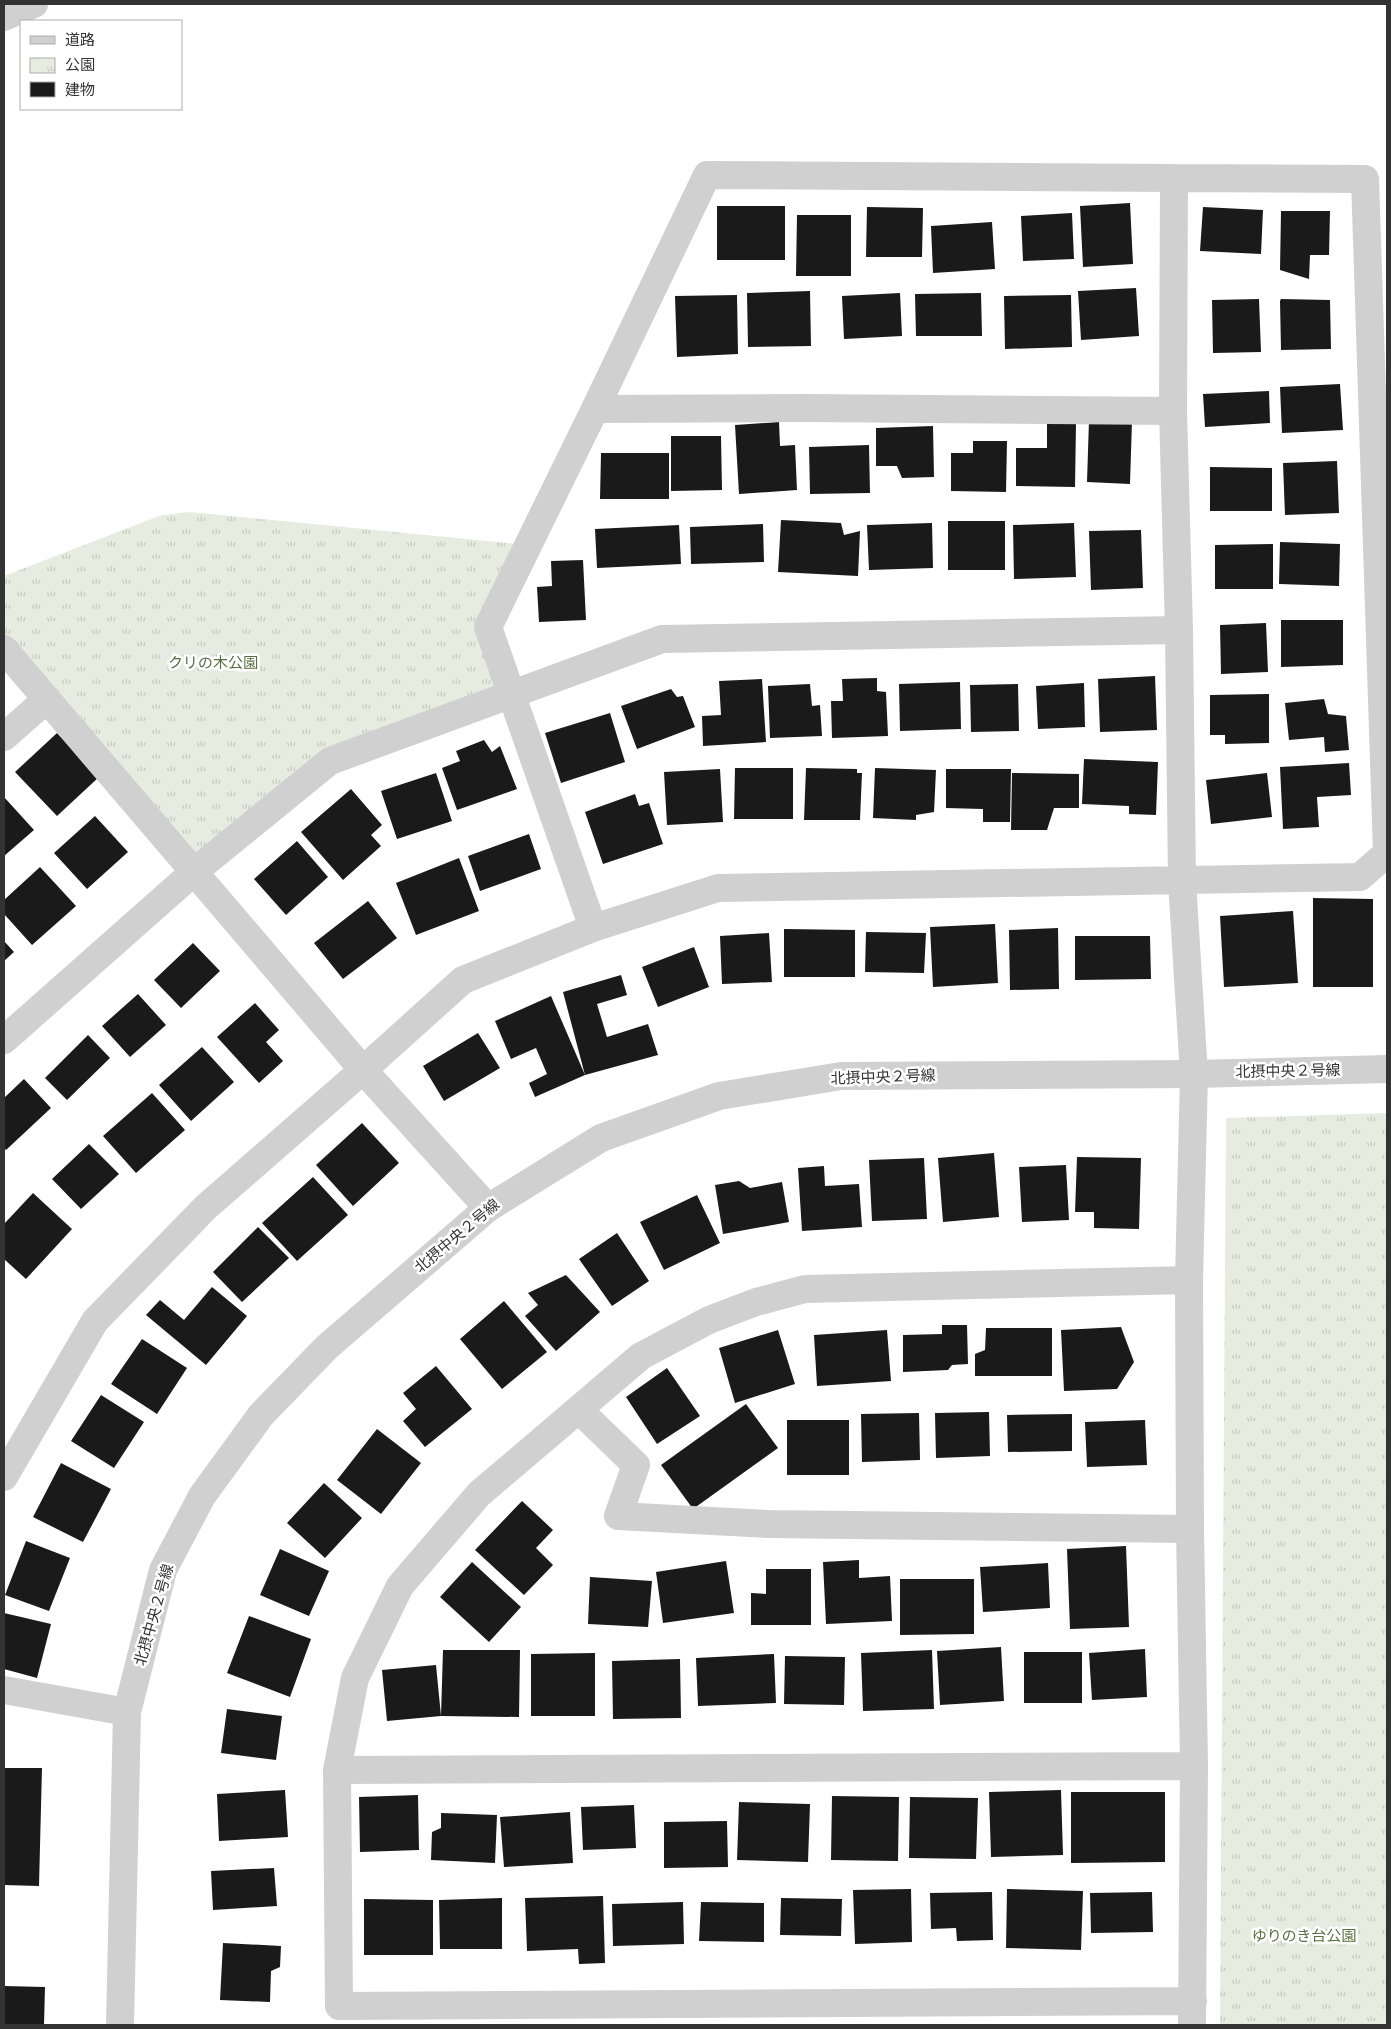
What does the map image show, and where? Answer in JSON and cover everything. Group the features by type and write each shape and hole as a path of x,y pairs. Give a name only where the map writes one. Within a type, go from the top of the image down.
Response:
{"street":[{"path":"4,17 34,4"},
{"path":"4,1477 95,1321 206,1207 463,980 593,928 718,888 1360,877 1387,853 1365,179 707,175 595,410 488,627 593,928"},
{"path":"1174,178 1173,411 1179,630 1182,881 1194,1074 1189,1280 1190,1529 1194,1766 1192,2013 568,2015 339,2006 337,1770 355,1678 400,1586 479,1494 640,1356 709,1320 756,1302 805,1289 1189,1280"},
{"path":"595,410 806,408 1173,411"},
{"path":"4,1040 195,872 330,761 662,639 1179,630"},
{"path":"4,649 363,1070 488,1208"},
{"path":"4,737 47,699"},
{"name":"北摂中央２号線","path":"120,2025 127,1712 163,1570 202,1496 261,1415 327,1347 488,1208 601,1138 719,1096 841,1076 1194,1074 1387,1069"},
{"path":"579,1410 636,1465 618,1516 768,1524 1190,1529"},
{"path":"4,1690 127,1712"},
{"path":"337,1770 1194,1766"}],"green space":[{"name":"クリの木公園","path":"190,512 528,545 488,627 512,693 330,761 195,871 4,649 4,576 162,515"},
{"name":"ゆりのき台公園","path":"1387,1113 1387,2025 1220,2025 1226,1118"}],"building":[{"path":"1130,203 1133,264 1083,267 1080,206"},
{"path":"717,206 785,206 785,260 717,260"},
{"path":"867,207 923,208 922,257 866,257"},
{"path":"1203,207 1263,210 1261,254 1200,251"},
{"path":"1281,211 1330,211 1329,255 1310,255 1309,279 1280,270"},
{"path":"1072,213 1074,259 1023,261 1021,216"},
{"path":"797,215 851,215 851,276 796,276"},
{"path":"992,222 995,269 933,273 931,226"},
{"path":"1136,288 1139,336 1081,340 1078,291"},
{"path":"810,291 811,346 748,347 747,293"},
{"path":"900,293 902,336 844,339 842,296"},
{"path":"981,293 982,336 916,336 915,294"},
{"path":"737,295 738,354 677,357 675,296"},
{"path":"1071,295 1072,347 1005,349 1004,296"},
{"path":"1259,299 1261,352 1213,353 1212,300"},
{"path":"1281,299 1330,300 1331,349 1281,350"},
{"path":"1340,384 1343,430 1282,433 1280,387"},
{"path":"1269,391 1270,423 1205,427 1203,394"},
{"path":"1089,420 1132,421 1130,484 1087,482"},
{"path":"779,422 780,446 795,445 797,490 739,494 735,425"},
{"path":"1047,423 1076,424 1075,487 1016,486 1016,448 1047,448"},
{"path":"933,426 934,477 902,478 897,466 876,466 876,428"},
{"path":"671,436 721,436 722,490 671,491"},
{"path":"973,441 1007,441 1006,492 951,491 951,453 973,453"},
{"path":"869,445 870,493 810,494 809,447"},
{"path":"601,453 669,453 669,499 600,499"},
{"path":"1337,461 1339,513 1285,515 1283,463"},
{"path":"1210,467 1272,468 1272,511 1210,511"},
{"path":"781,520 841,523 844,535 860,531 858,576 778,572"},
{"path":"948,521 1005,521 1005,570 948,570"},
{"path":"932,523 933,568 869,570 867,525"},
{"path":"1074,523 1076,577 1014,579 1013,525"},
{"path":"763,524 764,562 691,564 690,527"},
{"path":"679,525 681,564 597,568 595,529"},
{"path":"1141,530 1143,588 1091,590 1089,531"},
{"path":"1280,542 1340,544 1339,586 1279,584"},
{"path":"1273,544 1273,589 1215,589 1215,545"},
{"path":"583,560 586,620 539,622 537,587 552,586 551,561"},
{"path":"1281,620 1343,620 1343,665 1281,667"},
{"path":"1266,623 1268,672 1221,674 1220,625"},
{"path":"1155,676 1157,730 1100,732 1098,679"},
{"path":"877,678 877,691 886,692 888,736 832,738 831,701 843,701 842,679"},
{"path":"762,679 766,742 703,746 702,716 721,715 719,681"},
{"path":"960,682 961,729 900,731 899,684"},
{"path":"1084,683 1085,727 1038,729 1036,686"},
{"path":"810,684 812,706 820,705 822,736 770,738 768,686"},
{"path":"1018,684 1019,731 971,732 970,685"},
{"path":"671,689 677,697 683,696 695,727 637,749 621,706"},
{"path":"1269,694 1269,743 1225,744 1225,735 1210,735 1210,695"},
{"path":"1324,699 1328,714 1346,716 1349,750 1325,752 1324,737 1289,740 1285,703"},
{"path":"610,713 625,762 561,783 545,733"},
{"path":"57,733 99,777 57,816 15,772"},
{"path":"484,740 492,752 500,746 517,789 457,810 442,768 460,761 456,751"},
{"path":"1084,759 1158,762 1156,815 1129,814 1129,806 1082,804"},
{"path":"1349,763 1351,795 1317,797 1319,827 1283,829 1280,767"},
{"path":"735,768 793,768 793,819 734,819"},
{"path":"806,768 857,769 857,773 862,773 860,820 804,820"},
{"path":"875,768 936,770 934,812 916,815 916,820 873,818"},
{"path":"720,769 723,822 667,825 664,772"},
{"path":"946,769 1011,769 1010,822 983,822 983,809 946,808"},
{"path":"436,773 452,821 397,839 381,791"},
{"path":"1012,773 1079,774 1079,808 1054,808 1047,830 1011,830"},
{"path":"1267,773 1272,817 1211,824 1206,780"},
{"path":"351,789 382,825 371,835 381,846 343,880 301,832"},
{"path":"635,794 639,806 649,803 663,844 603,864 585,812"},
{"path":"4,797 34,830 4,856"},
{"path":"95,816 128,852 87,889 54,853"},
{"path":"529,834 541,869 480,891 468,856"},
{"path":"297,841 328,877 286,915 254,879"},
{"path":"459,858 479,911 416,935 396,883"},
{"path":"40,867 76,906 32,945 4,914 4,900"},
{"path":"1313,898 1373,899 1373,987 1313,987"},
{"path":"368,901 397,938 343,979 314,943"},
{"path":"1293,911 1298,983 1224,987 1220,916"},
{"path":"995,924 998,983 933,987 930,927"},
{"path":"1058,928 1059,989 1010,990 1009,930"},
{"path":"784,929 855,930 855,977 784,977"},
{"path":"866,932 926,933 924,973 865,972"},
{"path":"769,933 772,982 722,984 720,936"},
{"path":"1075,936 1150,936 1151,979 1075,980"},
{"path":"4,941 14,952 4,961"},
{"path":"193,943 220,971 181,1008 154,980"},
{"path":"694,947 709,987 658,1007 642,967"},
{"path":"621,975 627,995 597,1004 607,1037 648,1024 658,1055 585,1075 563,992"},
{"path":"138,994 166,1025 130,1057 102,1026"},
{"path":"551,996 585,1075 535,1097 529,1083 547,1074 536,1048 511,1059 495,1021"},
{"path":"255,1003 279,1030 266,1042 283,1061 259,1083 217,1037"},
{"path":"478,1033 500,1068 444,1101 423,1066"},
{"path":"88,1035 110,1058 67,1100 45,1078"},
{"path":"202,1047 234,1082 191,1121 159,1085"},
{"path":"24,1079 51,1108 6,1150 4,1148 4,1098"},
{"path":"152,1093 185,1130 136,1173 103,1136"},
{"path":"362,1123 399,1163 353,1206 316,1165"},
{"path":"89,1144 119,1174 81,1209 52,1179"},
{"path":"994,1153 999,1217 943,1222 938,1158"},
{"path":"1077,1157 1141,1158 1139,1229 1094,1228 1094,1212 1075,1212"},
{"path":"924,1158 927,1219 872,1221 869,1160"},
{"path":"1066,1165 1069,1220 1022,1222 1019,1167"},
{"path":"824,1166 825,1186 859,1184 862,1227 802,1231 798,1168"},
{"path":"313,1177 348,1215 297,1261 262,1223"},
{"path":"739,1181 750,1188 782,1182 789,1222 723,1234 715,1185"},
{"path":"33,1193 72,1229 26,1279 4,1259 4,1224"},
{"path":"697,1195 720,1243 664,1270 640,1222"},
{"path":"258,1227 289,1258 242,1302 213,1272"},
{"path":"617,1233 649,1281 612,1306 579,1259"},
{"path":"566,1275 600,1312 556,1351 525,1316 538,1305 528,1293"},
{"path":"212,1287 247,1316 206,1365 146,1315 160,1300 184,1320"},
{"path":"504,1301 547,1352 502,1389 460,1339"},
{"path":"942,1325 967,1325 968,1364 952,1365 948,1370 903,1372 903,1335 942,1334"},
{"path":"1121,1327 1134,1362 1117,1389 1064,1391 1061,1330"},
{"path":"986,1328 1052,1328 1052,1376 975,1376 975,1354 985,1350"},
{"path":"778,1330 795,1384 735,1403 719,1348"},
{"path":"887,1330 891,1381 817,1386 814,1335"},
{"path":"142,1339 187,1368 157,1414 111,1384"},
{"path":"436,1366 472,1409 425,1447 403,1421 416,1409 403,1393"},
{"path":"667,1368 700,1416 657,1444 626,1397"},
{"path":"101,1395 144,1422 114,1468 71,1441"},
{"path":"746,1404 778,1448 693,1509 661,1465"},
{"path":"989,1412 990,1456 936,1458 935,1413"},
{"path":"919,1413 920,1460 862,1462 861,1414"},
{"path":"1072,1414 1072,1451 1008,1452 1007,1415"},
{"path":"787,1420 849,1420 849,1475 787,1475"},
{"path":"1145,1420 1147,1465 1087,1467 1085,1422"},
{"path":"377,1429 421,1463 381,1514 337,1480"},
{"path":"61,1463 111,1489 83,1542 33,1517"},
{"path":"324,1483 362,1518 325,1558 287,1523"},
{"path":"522,1501 553,1530 536,1548 553,1565 524,1595 475,1550"},
{"path":"26,1541 70,1558 49,1611 5,1595"},
{"path":"1126,1546 1129,1627 1070,1629 1067,1549"},
{"path":"280,1549 329,1571 309,1616 260,1595"},
{"path":"859,1560 859,1578 890,1576 892,1621 826,1624 823,1562"},
{"path":"726,1561 734,1613 663,1623 656,1572"},
{"path":"472,1562 521,1607 489,1642 440,1597"},
{"path":"1048,1563 1050,1608 983,1612 980,1567"},
{"path":"766,1569 811,1569 811,1625 751,1625 751,1593 766,1594"},
{"path":"590,1577 652,1581 648,1627 588,1624"},
{"path":"900,1579 974,1579 974,1634 900,1635"},
{"path":"4,1613 51,1624 37,1678 4,1669"},
{"path":"249,1616 311,1639 290,1697 227,1673"},
{"path":"1001,1647 1004,1701 940,1705 937,1651"},
{"path":"1145,1649 1147,1697 1092,1700 1089,1653"},
{"path":"443,1650 520,1650 519,1717 441,1716"},
{"path":"932,1650 934,1709 863,1711 861,1653"},
{"path":"1024,1652 1082,1652 1082,1703 1024,1703"},
{"path":"595,1653 595,1716 531,1716 531,1654"},
{"path":"774,1654 776,1703 698,1706 696,1658"},
{"path":"785,1656 845,1657 844,1705 784,1704"},
{"path":"680,1659 681,1718 613,1719 612,1661"},
{"path":"436,1665 441,1716 387,1721 382,1670"},
{"path":"227,1709 282,1716 276,1760 221,1753"},
{"path":"4,1768 42,1768 39,1886 4,1885"},
{"path":"285,1790 288,1837 219,1841 217,1794"},
{"path":"1061,1790 1063,1855 991,1857 989,1792"},
{"path":"1071,1792 1165,1792 1165,1862 1071,1863"},
{"path":"418,1795 419,1850 360,1852 359,1797"},
{"path":"832,1796 899,1797 898,1861 831,1860"},
{"path":"910,1797 978,1798 976,1859 909,1858"},
{"path":"739,1802 810,1804 808,1862 737,1860"},
{"path":"634,1805 636,1848 583,1850 581,1807"},
{"path":"570,1812 573,1863 504,1867 500,1817"},
{"path":"441,1813 497,1815 495,1863 431,1860 432,1832 441,1828"},
{"path":"727,1821 728,1867 664,1868 664,1822"},
{"path":"274,1868 277,1906 213,1910 211,1871"},
{"path":"911,1889 912,1942 855,1944 853,1890"},
{"path":"1007,1889 1083,1891 1081,1950 1006,1948"},
{"path":"992,1892 993,1940 957,1941 956,1928 931,1929 930,1893"},
{"path":"1152,1892 1153,1932 1091,1933 1090,1893"},
{"path":"603,1896 605,1963 579,1964 578,1949 527,1951 525,1898"},
{"path":"502,1898 502,1949 440,1949 439,1900"},
{"path":"781,1898 842,1899 841,1936 780,1935"},
{"path":"364,1899 433,1900 433,1955 364,1955"},
{"path":"683,1902 684,1944 613,1946 612,1904"},
{"path":"701,1902 764,1903 764,1942 699,1941"},
{"path":"223,1943 281,1946 280,1967 271,1971 270,2002 220,2000"},
{"path":"4,1986 45,1987 44,2025 4,2025"}]}
